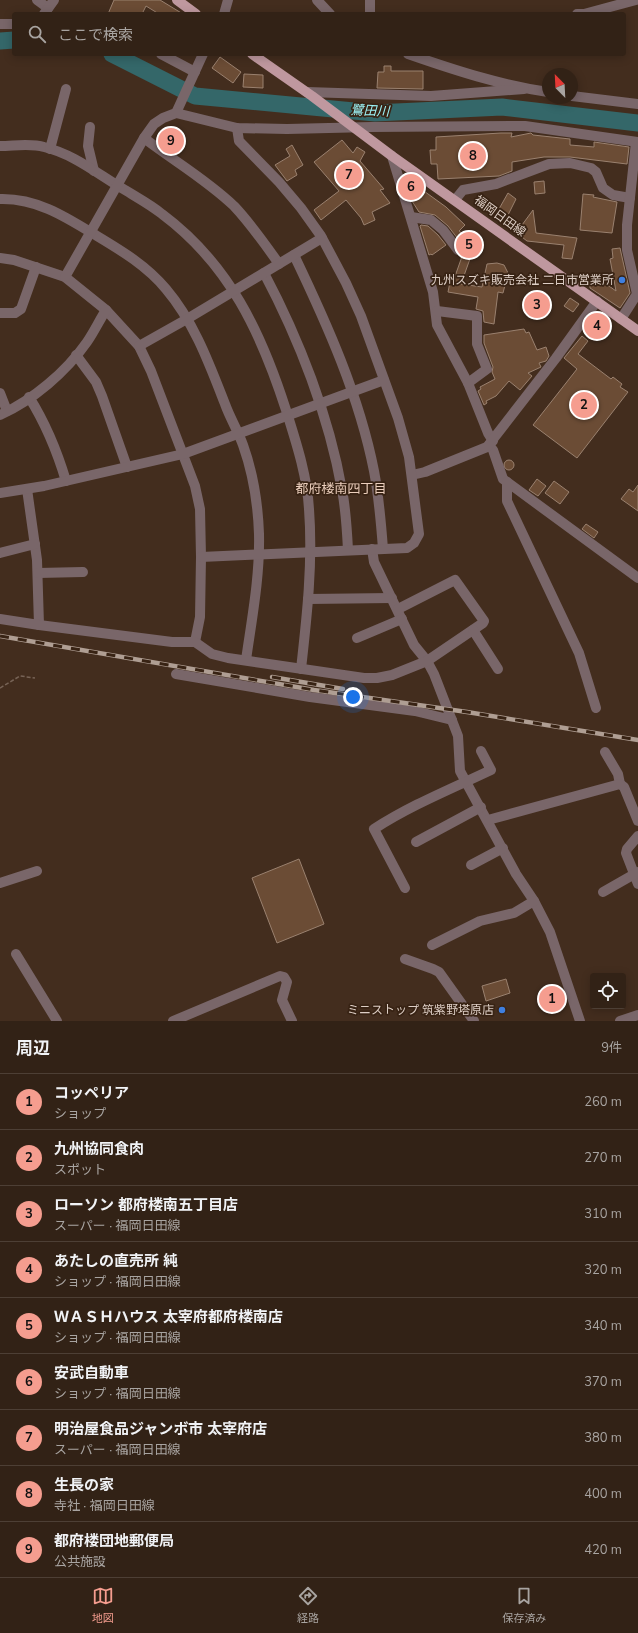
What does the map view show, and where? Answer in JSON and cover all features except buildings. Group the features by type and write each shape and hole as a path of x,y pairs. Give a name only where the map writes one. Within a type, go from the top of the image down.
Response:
{"main road":[{"path":"177,0 193,12"},
{"path":"255,56 310,94"},
{"name":"福岡日田線","path":"310,94 357,128 392,156 638,331"}],"street":[{"path":"37,0 49,7"},
{"path":"225,12 228,0"},
{"path":"317,0 328,12"},
{"path":"370,0 370,12"},
{"path":"591,12 636,0"},
{"path":"0,24 12,24"},
{"path":"163,56 194,74"},
{"path":"176,113 202,56"},
{"path":"414,56 460,72 524,89 542,91"},
{"path":"50,149 66,89"},
{"path":"310,94 432,96 524,89"},
{"path":"578,97 638,104"},
{"path":"66,277 144,138 154,124 163,118 176,113 237,128 288,130 371,127 525,126 637,142 627,225 627,250 637,294 621,319"},
{"path":"90,127 88,146 94,171"},
{"path":"201,557 407,548 417,539 419,534 409,458 398,418 361,316 346,283 322,238 301,208 279,182 241,144 237,136 237,128"},
{"path":"144,138 182,165 233,206 253,228 279,264"},
{"path":"0,146 43,146 77,161 94,171 162,214 187,235 210,259 234,291 246,312 269,360 288,416 304,473 309,508 310,553 308,599 301,669"},
{"path":"392,156 433,292 437,311 437,325 468,383 488,433 503,479 638,578"},
{"path":"455,200 463,190 496,184 549,164 570,163 591,168 596,172 603,188 613,195 630,198"},
{"path":"0,199 34,203 65,216 130,255 148,269 166,288 187,319 204,349 243,446 251,474 257,505 259,555 246,660"},
{"path":"411,217 431,220 443,230 458,250"},
{"path":"139,346 322,238"},
{"path":"294,255 325,320 340,357 367,438 380,506 383,549"},
{"path":"0,258 36,267 66,277 106,310 139,346 152,371 195,486 200,509 200,617 195,642"},
{"path":"0,313 15,313 21,309 36,267"},
{"path":"264,273 296,339 335,454 342,491 348,550"},
{"path":"412,475 425,472 491,443 556,358 597,301"},
{"path":"0,393 4,413 29,398 58,374 76,355 87,342 106,310"},
{"path":"437,311 477,316 477,344 487,370 468,383"},
{"path":"76,355 89,371 99,389 127,467"},
{"path":"0,493 66,481 183,454 384,380"},
{"path":"29,398 50,433 66,481"},
{"path":"507,482 507,501 579,653 596,708"},
{"path":"27,489 38,573 39,625"},
{"path":"0,553 35,544"},
{"path":"372,549 374,562 398,609 414,645 427,661 434,674 458,736 460,771 481,807 516,874 534,902 550,932 580,1021"},
{"path":"38,573 83,572"},
{"path":"0,619 172,642 195,642 212,654 228,658 364,678 377,678 392,675 427,661 484,621 454,580 398,609"},
{"path":"308,599 392,598"},
{"path":"357,638 402,619"},
{"path":"473,630 498,668"},
{"path":"176,674 310,697 415,711 452,720"},
{"path":"405,888 374,829 394,816 491,770 481,751"},
{"path":"605,752 618,774 620,784 624,787 638,821"},
{"path":"488,820 620,784"},
{"path":"416,842 481,807"},
{"path":"638,836 627,849 627,857 636,873 638,884"},
{"path":"471,865 503,848"},
{"path":"0,883 37,871"},
{"path":"603,892 636,873"},
{"path":"432,945 480,921 514,913 534,902"},
{"path":"16,954 57,1021"},
{"path":"405,959 439,972 474,1021"},
{"path":"173,1021 280,976 284,977 287,982 282,1000 292,1021"},
{"path":"620,1021 638,1015"}],"path":[{"path":"0,688 20,676 35,678"}],"waterway":[{"name":"鷺田川","path":"0,41 12,40"},
{"name":"鷺田川","path":"116,56 195,96 375,113 502,107 638,123"}],"railway":[{"path":"0,636 314,690 467,712 638,740"},
{"path":"272,677 343,689"}],"place":[{"name":"都府楼団地郵便局","path":"171,141"},
{"name":"生長の家","path":"473,156"},
{"name":"明治屋食品ジャンボ市 太宰府店","path":"349,175"},
{"name":"安武自動車","path":"411,187"},
{"name":"ＷＡＳＨハウス 太宰府都府楼南店","path":"469,245"},
{"name":"九州スズキ販売会社 二日市営業所","path":"622,280"},
{"name":"ローソン 都府楼南五丁目店","path":"537,305"},
{"name":"あたしの直売所 純","path":"597,326"},
{"name":"九州協同食肉","path":"584,405"},
{"name":"コッペリア","path":"552,999"},
{"name":"ミニストップ 筑紫野塔原店","path":"502,1010"}],"district":[{"name":"都府楼南四丁目","path":"341,489"}]}
